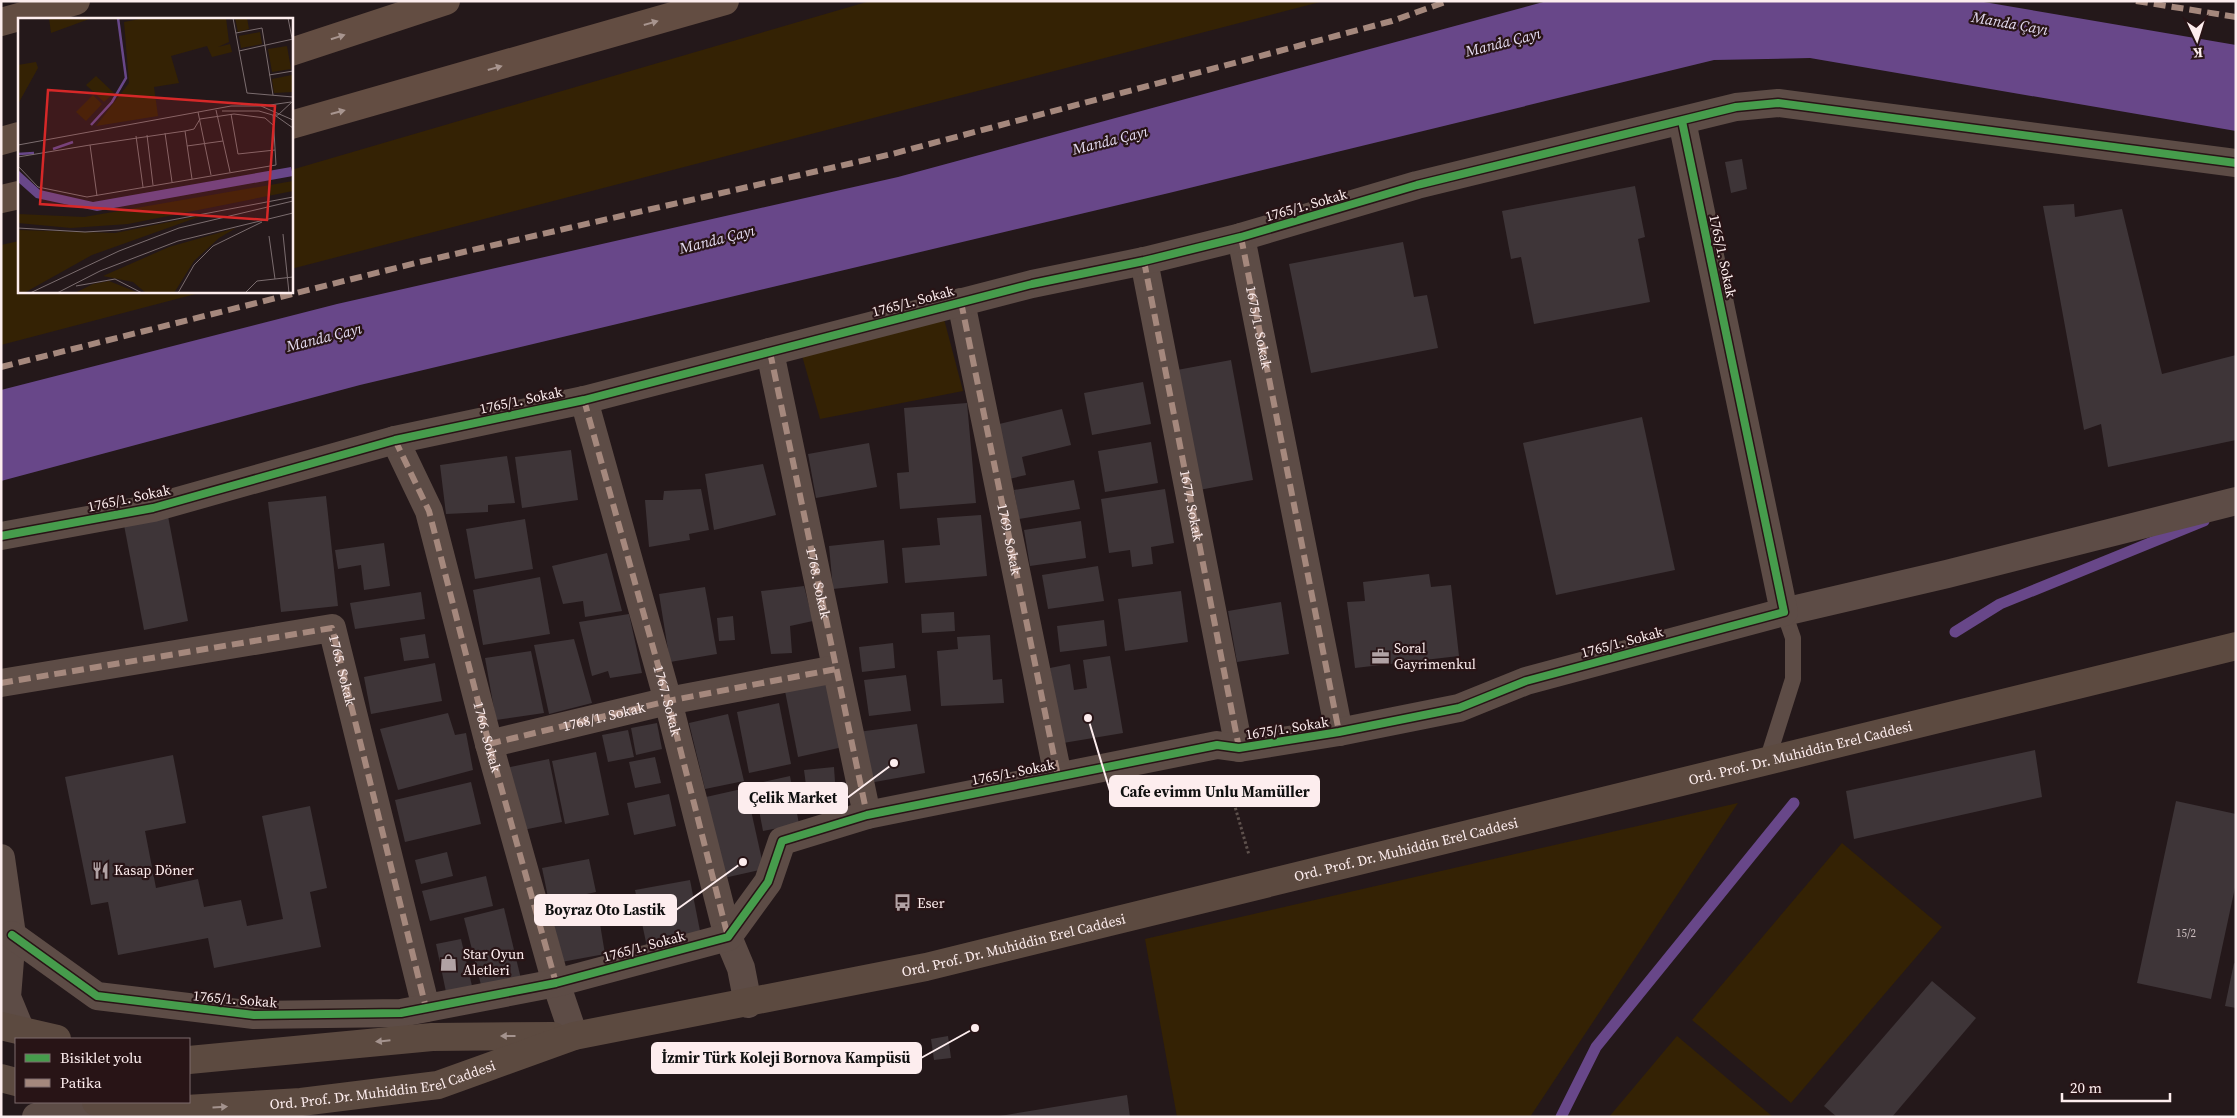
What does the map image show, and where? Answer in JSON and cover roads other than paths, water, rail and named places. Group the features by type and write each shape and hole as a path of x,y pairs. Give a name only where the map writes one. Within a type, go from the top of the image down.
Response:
{"highway":[{"path":"1,22 76,1"},
{"path":"292,52 446,1"},
{"path":"292,125 725,1"},
{"path":"1,141 18,136"},
{"path":"1,199 18,195"}],"main road":[{"name":"Ord. Prof. Dr. Muhiddin Erel Caddesi","path":"100,1103 136,1112 301,1102 438,1085 574,1036 748,1004 926,967 2236,646"},
{"path":"8,1030 52,1038"},
{"name":"Ord. Prof. Dr. Muhiddin Erel Caddesi","path":"190,1060 432,1036 574,1036"},
{"path":"1,1078 15,1082"}],"street":[{"path":"1682,121 1736,107 1778,103 2236,163"},
{"name":"1765/1. Sokak","path":"1,536 153,508 395,440 584,400 1032,284 1144,262 1241,237 1417,185 1682,121 1784,612 1526,681 1459,708 1339,732"},
{"name":"1675/1. Sokak","path":"1228,747 1339,732 1241,237"},
{"name":"1677. Sokak","path":"1144,262 1228,747"},
{"name":"1769. Sokak","path":"961,302 1058,776"},
{"name":"1768. Sokak","path":"770,352 867,815"},
{"name":"1767. Sokak","path":"584,400 668,702 728,937 742,968 748,1004"},
{"name":"1766. Sokak","path":"395,440 429,511 488,744 556,983 574,1036"},
{"path":"1784,612 1948,574 2236,501"},
{"name":"1765. Sokak","path":"1,683 332,628 426,1008"},
{"name":"1768/1. Sokak","path":"488,744 668,702 836,669"},
{"name":"1765/1. Sokak","path":"6,932 97,996 254,1015 401,1013 556,983 728,937 768,882 782,841 867,815 1058,776 1228,747"},
{"path":"1,858 6,932 8,1030"},
{"path":"1,963 6,932"},
{"path":"36,1117 49,1114 136,1112"}],"lane":[{"path":"1767,761 1793,679 1792,638 1784,612"}],"water":[{"name":"Manda Çayı","path":"1547,1 1978,1 2236,45 2236,131 1810,58 1714,60 1169,193 360,385 1,481 1,390 337,304 898,177"}],"waterway":[{"path":"1955,632 2000,604 2204,521"},
{"path":"1561,1117 1596,1047 1794,803"}],"place":[{"name":"Soral Gayrimenkul","path":"1380,656"},
{"name":"Cafe evimm Unlu Mamüller","path":"1088,718"},
{"name":"Çelik Market","path":"894,763"},
{"name":"Boyraz Oto Lastik","path":"743,862"},
{"name":"Kasap Döner","path":"100,870"},
{"name":"Eser","path":"903,903"},
{"name":"Star Oyun Aletleri","path":"449,962"},
{"name":"İzmir Türk Koleji Bornova Kampüsü","path":"975,1028"}]}
